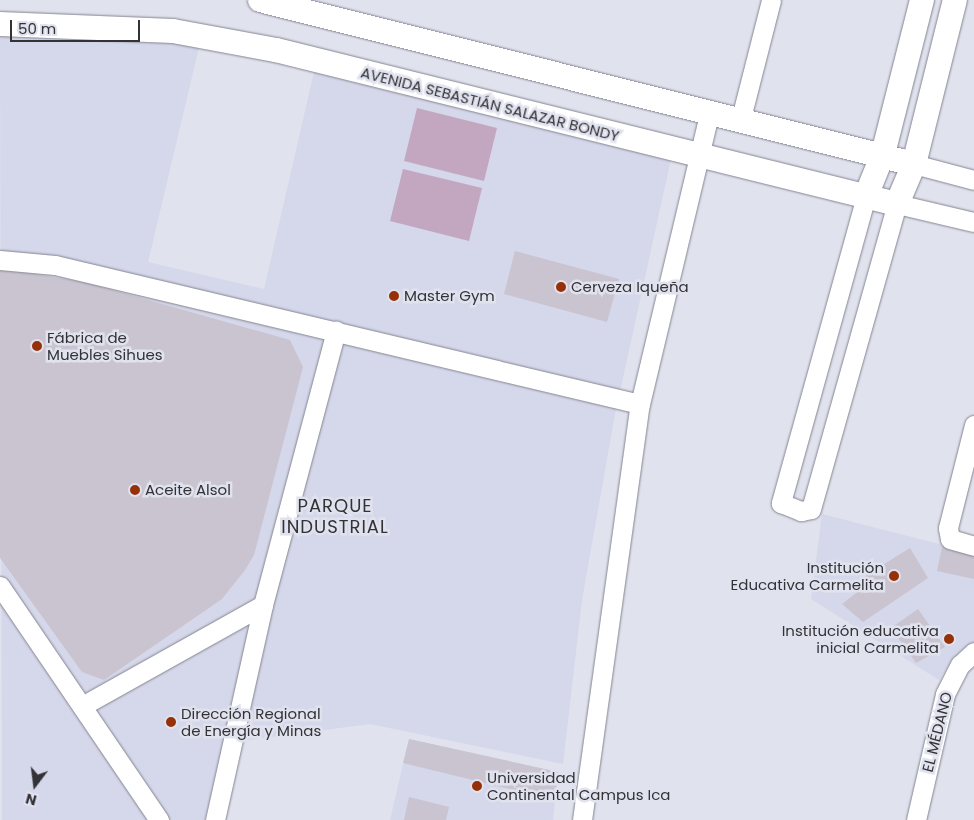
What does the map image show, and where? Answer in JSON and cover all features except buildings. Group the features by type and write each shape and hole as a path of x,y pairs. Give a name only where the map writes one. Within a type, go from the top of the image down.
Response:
{"street":[{"path":"260,0 710,110 883,154 974,180"},
{"path":"740,118 771,0"},
{"path":"922,0 883,154 866,196 781,503 801,511 811,509 897,204 914,164 955,0"},
{"name":"AVENIDA SEBASTIÁN SALAZAR BONDY","path":"0,24 138,28 276,50 698,158 974,222"},
{"path":"582,820 640,404 710,110"},
{"path":"0,260 55,265 640,404"},
{"path":"215,820 263,605 336,331"},
{"path":"825,344 856,352"},
{"path":"974,425 948,524 950,539 974,546"},
{"path":"0,586 159,820"},
{"path":"82,706 263,605"},
{"name":"EL MÉDANO","path":"916,820 945,694 960,665 974,652"}],"shaded area":[{"name":"PARQUE INDUSTRIAL","path":"0,28 200,43 148,262 264,289 314,72 671,159 615,414 582,600 563,764 370,724 225,743 208,820 2,820"},
{"path":"417,108 497,128 484,181 404,161"},
{"path":"403,169 482,188 469,241 390,221"},
{"name":"Institución Educativa Carmelita","path":"822,514 974,553 974,646 949,665 939,680 811,599"},
{"name":"Universidad Continental Campus Ica","path":"409,739 558,772 553,820 390,820"}],"place":[{"name":"Cerveza Iqueña","path":"561,287"},
{"name":"Master Gym","path":"394,296"},
{"name":"Fábrica de Muebles Sihues","path":"37,346"},
{"name":"Aceite Alsol","path":"135,490"},
{"name":"Institución Educativa Carmelita","path":"894,576"},
{"name":"Institución educativa inicial Carmelita","path":"949,639"},
{"name":"Dirección Regional de Energía y Minas","path":"171,722"},
{"name":"Universidad Continental Campus Ica","path":"477,786"}],"district":[{"name":"PARQUE INDUSTRIAL","path":"335,517"}]}
